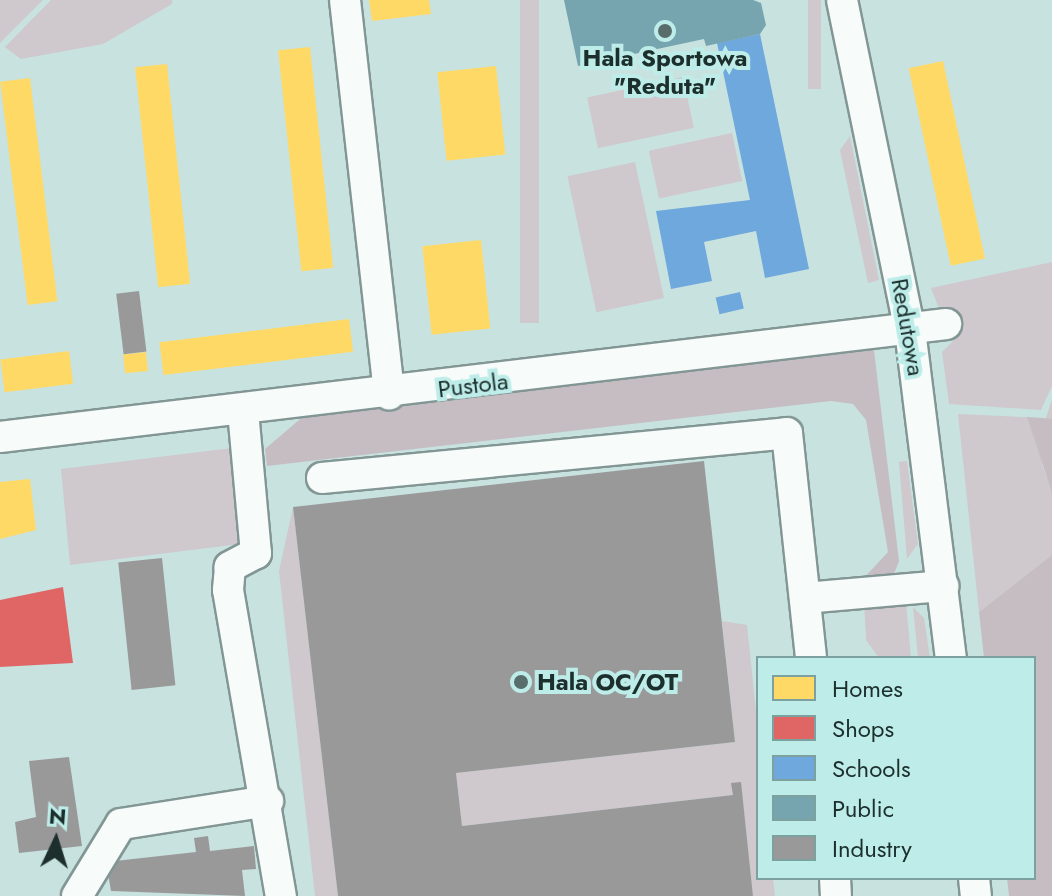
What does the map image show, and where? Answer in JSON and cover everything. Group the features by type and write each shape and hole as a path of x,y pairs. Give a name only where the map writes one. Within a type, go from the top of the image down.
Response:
{"street":[{"path":"345,0 389,395"},
{"name":"Redutowa","path":"842,0 910,330 951,656"},
{"name":"Pustola","path":"0,437 389,395 946,324"},
{"path":"243,411 256,553 230,567 228,590 244,710 268,801 281,896"},
{"path":"322,478 787,433 811,656"},
{"path":"805,598 943,586"},
{"path":"77,896 121,824 268,801"}],"shaded area":[{"path":"0,0 43,0 0,43"},
{"path":"51,0 172,0 172,4 103,44 21,59 5,47"},
{"path":"520,0 539,0 539,323 520,323"},
{"path":"808,0 821,0 821,89 808,89"},
{"path":"683,77 694,128 598,148 587,97"},
{"path":"732,133 742,181 659,199 649,151"},
{"path":"850,136 879,280 868,283 840,150"},
{"path":"635,162 664,298 596,312 568,176"},
{"path":"1052,262 1052,386 1041,410 949,404 942,352 954,340 950,309 938,306 931,288"},
{"path":"874,350 899,561 891,582 863,579 888,552 866,420 853,404 831,401 267,466 265,449 306,414"},
{"path":"1052,399 1052,471 1042,464 1052,494 1052,555 979,612 958,414 1046,418"},
{"path":"1027,417 1052,419 1052,494 1042,462"},
{"path":"240,447 249,530 240,544 70,565 61,469"},
{"path":"907,461 918,544 907,559 899,462"},
{"path":"293,507 338,896 315,896 279,571"},
{"path":"1052,555 1052,896 1009,896 1007,880 1036,880 1036,656 984,656 979,612"},
{"path":"864,602 906,602 911,656 878,656 866,640"},
{"path":"913,607 924,618 930,656 918,656"},
{"path":"722,621 747,625 756,711 756,880 773,880 775,896 753,896 742,794 462,826 456,773 735,742"}],"building: Homes":[{"path":"369,0 429,0 431,14 372,21"},
{"path":"310,47 333,268 301,271 278,50"},
{"path":"943,61 985,259 951,266 909,68"},
{"path":"167,64 190,284 158,287 135,67"},
{"path":"496,66 505,155 447,161 437,72"},
{"path":"30,78 57,301 28,305 0,82"},
{"path":"481,240 490,329 432,335 422,246"},
{"path":"349,319 353,352 163,375 159,342"},
{"path":"69,351 73,384 5,392 1,359"},
{"path":"146,352 148,371 125,373 123,354"},
{"path":"30,479 36,530 0,539 0,482"}],"building: Shops":[{"path":"63,587 73,663 0,667 0,600"}],"building: Schools":[{"path":"760,34 809,269 765,278 756,231 704,242 712,281 671,289 656,211 750,200 717,43"},
{"path":"740,292 744,309 719,314 716,298"}],"building: Public":[{"name":"Hala Sportowa \"Reduta\"","path":"564,0 753,0 761,3 766,25 760,34 706,46 704,39 578,66"}],"building: Industry":[{"path":"139,291 146,352 124,354 116,294"},
{"name":"Hala OC/OT","path":"704,461 735,742 456,773 462,826 733,795 731,783 741,782 753,896 338,896 293,507"},
{"path":"162,558 175,685 132,690 118,563"},
{"path":"69,757 82,846 19,853 15,822 36,817 29,761"},
{"path":"208,836 210,851 254,846 256,869 242,870 245,896 111,891 106,862 196,852 194,838"}],"place":[{"name":"Hala Sportowa \"Reduta\"","path":"665,31"},
{"name":"Hala OC/OT","path":"521,682"}]}
